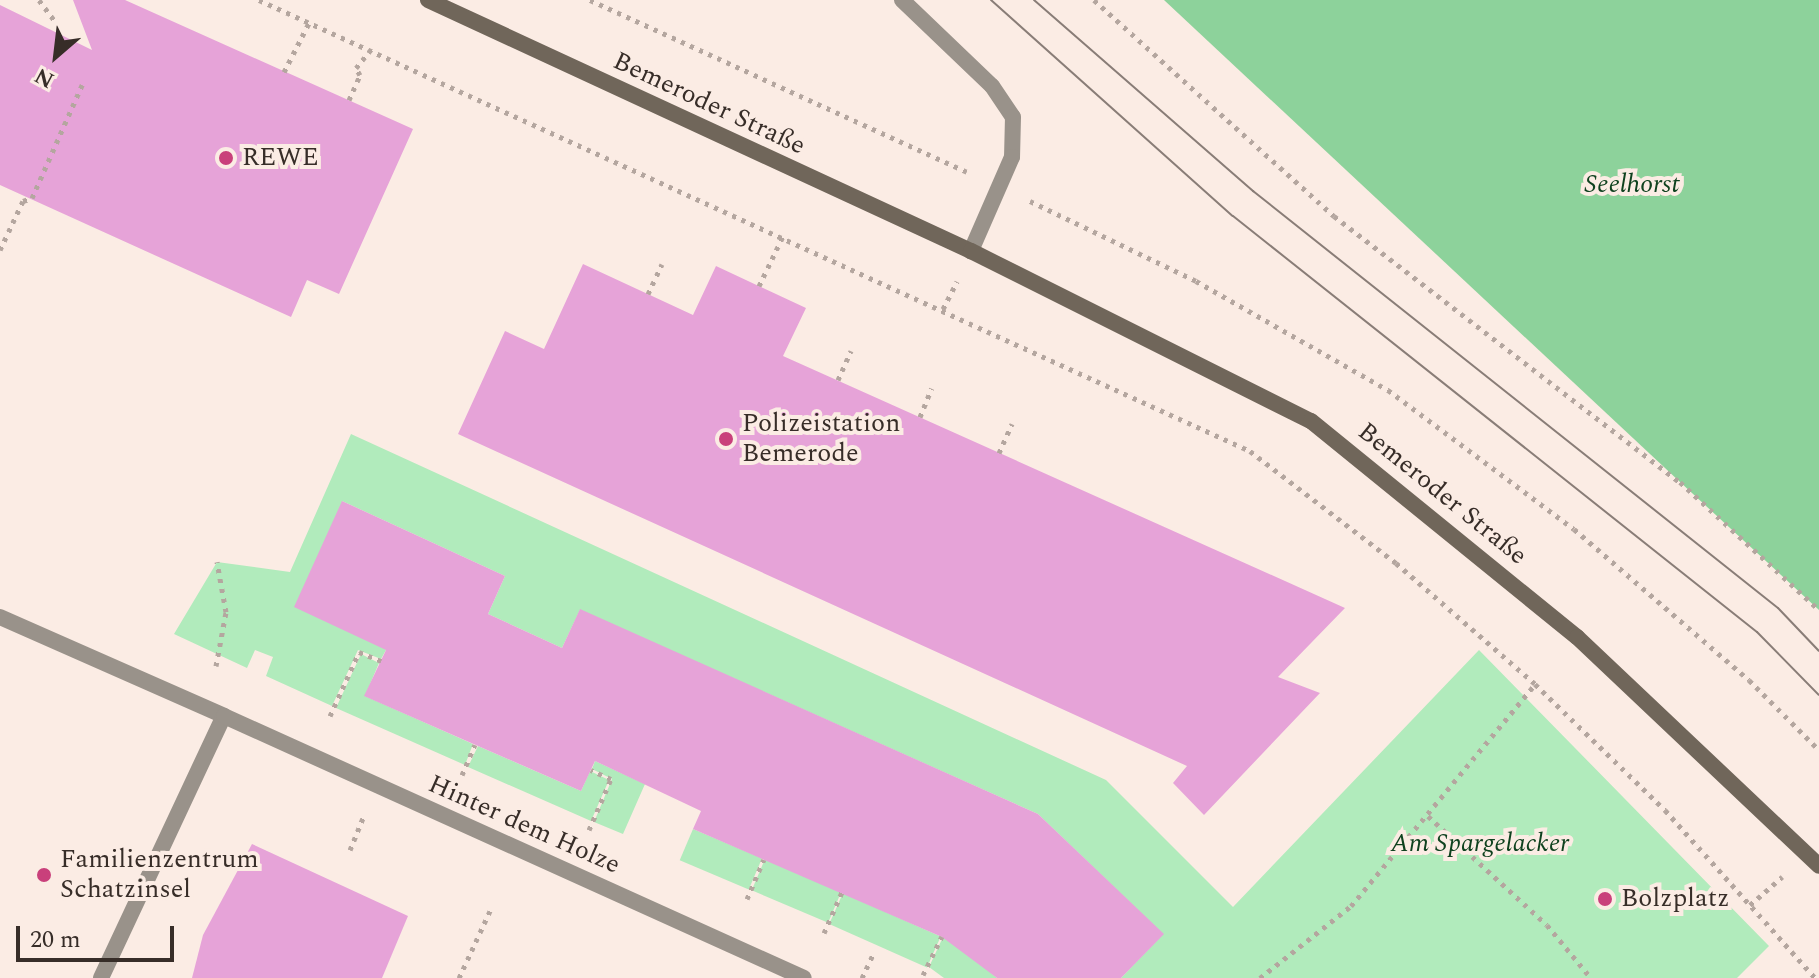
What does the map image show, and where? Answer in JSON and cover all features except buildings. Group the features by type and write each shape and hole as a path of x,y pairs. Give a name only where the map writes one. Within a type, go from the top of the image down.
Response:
{"main road":[{"name":"Bemeroder Straße","path":"428,0 971,251 1241,380 1343,444 1577,637 1819,866"}],"street":[{"path":"902,0 992,86 1013,117 1012,157 971,251"},
{"name":"Hinter dem Holze","path":"0,617 804,978"},
{"path":"101,978 224,716"}],"path":[{"path":"259,0 784,234 1250,451 1396,563 1535,684 1665,810 1815,978"},
{"path":"590,0 999,186 1196,281 1388,390 1574,529 1749,680 1819,750"},
{"path":"1094,0 1334,216 1680,482 1819,610"},
{"path":"44,1 54,20"},
{"path":"284,72 309,23"},
{"path":"349,100 360,75 356,68 372,48"},
{"path":"0,250 23,201 32,198 82,85"},
{"path":"759,286 784,234"},
{"path":"648,294 662,264"},
{"path":"838,380 851,351"},
{"path":"920,417 932,388"},
{"path":"999,453 1012,424"},
{"path":"216,666 226,612 217,562"},
{"path":"330,716 359,652 381,661"},
{"path":"1260,978 1351,906 1535,684"},
{"path":"462,775 475,745"},
{"path":"589,830 611,779 591,770"},
{"path":"1428,816 1547,925 1591,978"},
{"path":"747,899 764,859"},
{"path":"824,933 842,892"},
{"path":"459,978 490,911"},
{"path":"923,975 942,936"},
{"path":"862,978 873,954"}],"green space":[{"name":"Seelhorst","path":"1164,0 1819,0 1819,610 1680,482"},
{"name":"Am Spargelacker","path":"351,434 1106,780 1233,907 1479,650 1769,946 1737,978 1121,978 1163,934 1038,814 580,610 562,648 488,614 505,576 342,501 386,650 381,659 358,650 332,706 266,676 273,657 255,650 247,668 174,634 217,562 290,572"},
{"path":"361,654 379,663 365,696 473,744 465,765 336,708"},
{"path":"478,746 581,791 590,771 609,780 591,821 468,767"},
{"path":"595,761 645,784 623,834 594,822 612,779 592,769"},
{"path":"693,829 762,858 749,890 680,860"},
{"path":"765,859 841,891 828,923 752,890"},
{"path":"843,893 941,937 927,968 829,924"},
{"path":"943,937 997,978 944,978 929,967"}],"tram line":[{"path":"991,0 1233,216 1757,632 1819,695"},
{"path":"1034,0 1253,191 1778,608 1819,651"}],"place":[{"name":"REWE","path":"226,158"},
{"name":"Polizeistation Bemerode","path":"726,439"},
{"name":"Familienzentrum Schatzinsel","path":"44,875"},
{"name":"Bolzplatz","path":"1605,899"}]}
